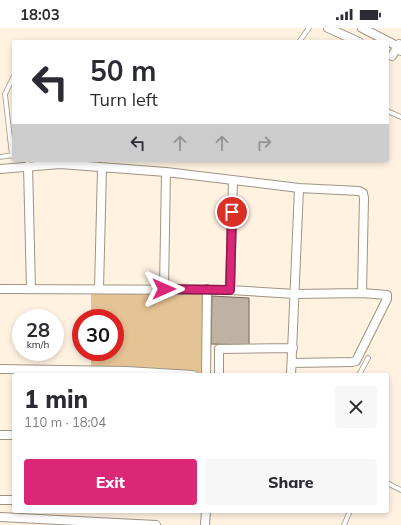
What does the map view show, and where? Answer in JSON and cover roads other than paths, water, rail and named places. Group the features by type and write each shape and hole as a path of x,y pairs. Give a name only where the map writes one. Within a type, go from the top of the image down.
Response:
{"street":[{"path":"328,28 355,40"},
{"path":"362,28 387,40"},
{"path":"389,41 400,46 390,55 401,59"},
{"path":"0,169 60,164 102,169 166,172 299,188 359,191 363,193 362,293"},
{"path":"28,166 31,289"},
{"path":"99,289 102,169"},
{"path":"164,289 166,172"},
{"path":"230,290 233,181"},
{"path":"291,373 299,188"},
{"path":"0,289 207,289 295,294 362,293 387,295 387,299 356,361 292,363"},
{"path":"206,373 207,289"},
{"path":"219,373 219,349 293,348"},
{"path":"0,369 126,373"},
{"path":"0,434 12,435"},
{"path":"0,500 12,500"},
{"path":"205,525 206,513"},
{"path":"0,517 69,523 156,525"}],"lane":[{"path":"300,40 309,28"},
{"path":"12,80 5,94 12,147"},
{"path":"389,112 401,117"},
{"path":"0,157 12,155"},
{"path":"360,373 368,358"},
{"path":"389,484 401,490"},
{"path":"344,525 349,513"}]}
